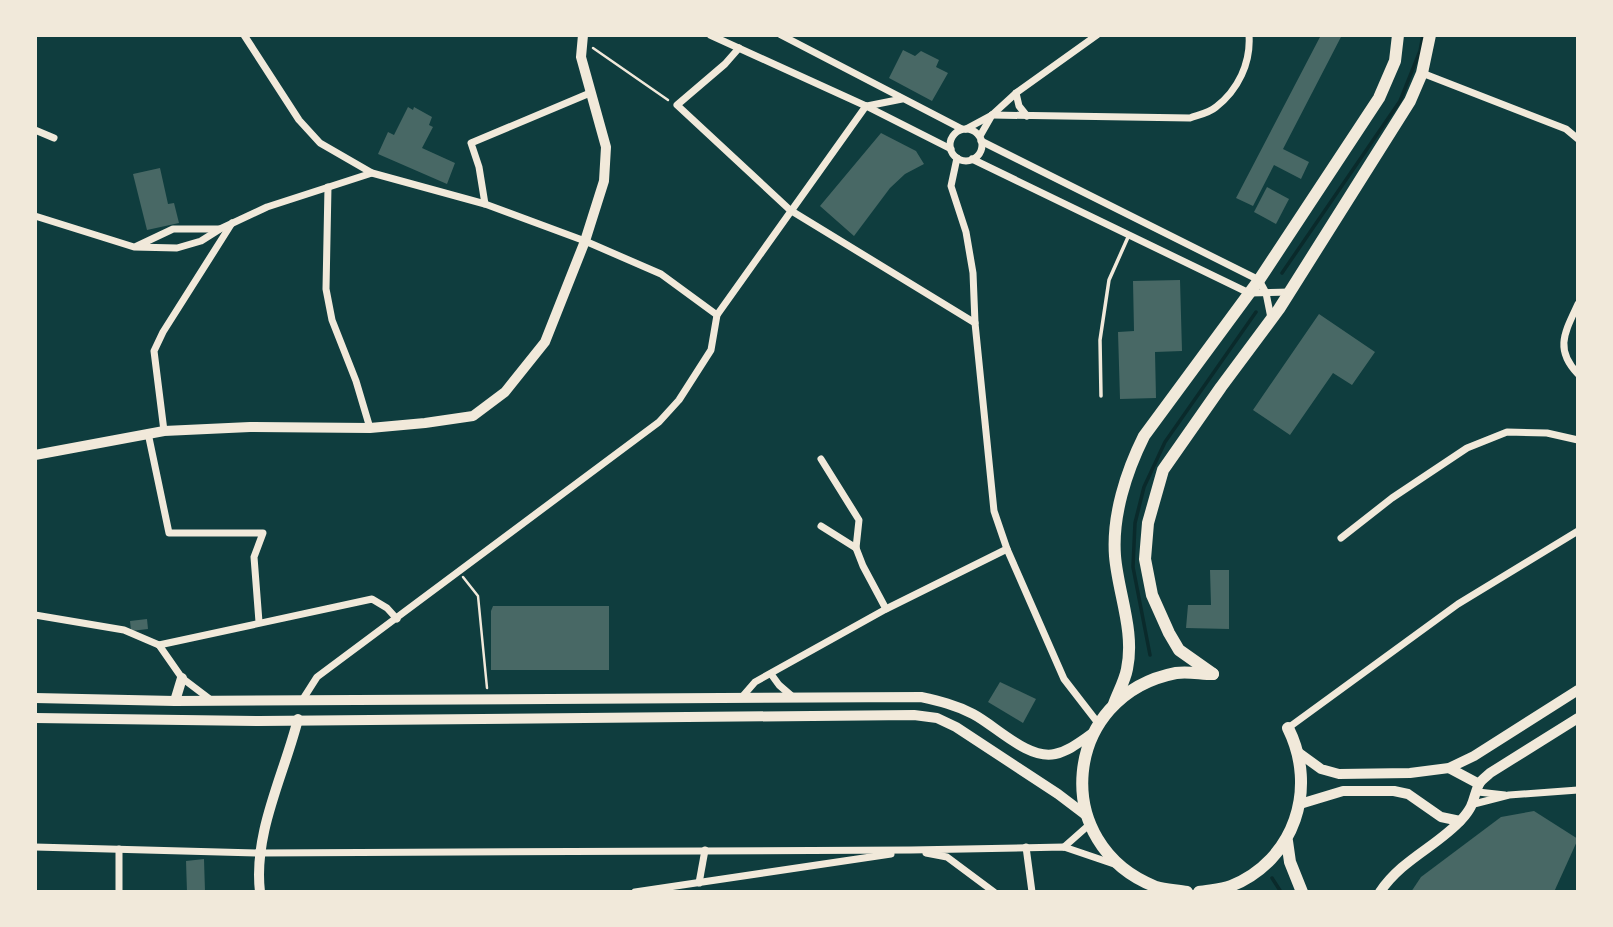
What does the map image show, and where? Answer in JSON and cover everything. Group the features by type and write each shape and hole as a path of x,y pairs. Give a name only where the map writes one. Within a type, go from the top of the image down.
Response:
{"main road":[{"path":"1187,892 1157,890 1121,867 1102,847 1088,820 1082,788 1083,760 1096,728 1114,704 1127,670 1130,642 1115,555 1118,513 1133,457 1144,436 1259,280 1379,98 1395,61 1398,35"},
{"path":"1114,704 1143,683 1177,673 1213,674 1179,650 1152,595 1145,559 1148,523 1163,470 1290,292 1410,101 1422,73 1430,35"},
{"path":"175,701 182,678"},
{"path":"1299,754 1321,769 1339,774 1410,773 1449,768 1474,756 1578,690"},
{"path":"35,698 175,701 921,697 948,703 974,715 1031,752 1053,755 1070,748 1096,728"},
{"path":"299,719 303,699"},
{"path":"35,718 259,721 914,715 937,718 956,727 1058,794 1088,820"},
{"path":"1380,892 1388,880 1411,859 1460,821 1474,804 1478,788 1490,773 1578,718"},
{"path":"1199,892 1230,887 1262,868 1287,841 1300,804 1303,781 1299,754 1288,728"},
{"path":"1449,768 1478,788"},
{"path":"1300,804 1343,792 1394,791 1408,794 1441,817 1460,821"},
{"path":"1287,841 1290,862 1302,892"}],"street":[{"path":"244,35 299,120 320,143 372,173 485,204 661,274 716,315"},
{"path":"710,35 866,106 951,149 957,158 972,159 980,152 981,139 992,115"},
{"path":"781,35 902,99 964,129 972,130 981,139 1259,280 1266,293 1271,318"},
{"path":"951,149 951,139 992,115 1016,93 1097,35"},
{"path":"992,115 1190,118 1214,109 1238,84 1250,51 1249,35"},
{"path":"35,455 164,431 250,426 370,428 425,423 473,416 505,392 545,342 586,242 604,181 606,147 581,57 583,37"},
{"path":"739,48 725,64 677,105 790,210 975,323"},
{"path":"1422,73 1566,129 1578,139"},
{"path":"485,204 479,167 471,144 590,93"},
{"path":"1016,93 1019,106 1027,116"},
{"path":"303,699 317,677 659,422 680,400 711,350 716,315 866,106 902,99"},
{"path":"35,130 54,138"},
{"path":"957,158 951,186 973,273 975,323 994,511 1007,549 1064,679 1096,728"},
{"path":"972,159 1249,293 1290,292"},
{"path":"35,216 134,247 177,248 201,241 267,207 372,173"},
{"path":"328,187 326,289 332,320 356,381 370,428"},
{"path":"164,431 154,351 163,332 233,223"},
{"path":"134,247 173,229 220,229"},
{"path":"173,229 180,233 182,242 177,248"},
{"path":"1578,304 1566,328 1562,347 1567,363 1578,374"},
{"path":"1341,538 1392,498 1467,448 1507,432 1547,433 1578,440"},
{"path":"148,433 169,533 263,533 254,557 259,622"},
{"path":"821,459 859,520 856,548 886,609"},
{"path":"821,526 856,548"},
{"path":"1288,728 1458,604 1578,531"},
{"path":"742,697 755,682 886,609 1007,549"},
{"path":"159,645 372,598 397,619"},
{"path":"35,615 124,631 159,645 182,678 211,700"},
{"path":"771,674 794,698"},
{"path":"260,892 260,853 270,811 299,719"},
{"path":"1478,788 1509,795"},
{"path":"1474,804 1509,795 1578,790"},
{"path":"1064,847 1088,820"},
{"path":"35,847 260,853 1064,847 1121,867"},
{"path":"1026,847 1032,892"},
{"path":"119,849 119,892"},
{"path":"699,883 705,850"},
{"path":"635,892 911,850 947,857 994,892"}],"lane":[{"path":"1101,396 1100,340 1109,280 1129,235"}],"path":[{"path":"583,37 677,105"},
{"path":"459,571 478,596 489,698"}],"building":[{"path":"1321,35 1342,35 1283,149 1309,162 1301,179 1274,165 1253,206 1236,198"},
{"path":"903,50 915,56 921,51 939,60 936,67 948,73 932,101 889,78"},
{"path":"408,107 413,110 414,107 432,117 429,125 433,127 422,148 455,163 447,184 378,154 388,132 394,135"},
{"path":"881,133 916,151 924,164 905,174 890,188 854,236 820,206"},
{"path":"160,168 168,204 174,203 179,223 147,230 133,174"},
{"path":"1267,187 1289,199 1276,224 1254,212"},
{"path":"1180,280 1182,351 1155,352 1156,398 1120,399 1118,332 1134,331 1133,281"},
{"path":"1319,314 1375,352 1352,385 1333,373 1290,435 1253,410"},
{"path":"1210,570 1229,570 1229,629 1186,628 1188,605 1211,605"},
{"path":"493,606 609,606 609,670 491,670"},
{"path":"147,619 148,629 131,631 130,621"},
{"path":"1000,682 1036,699 1023,723 988,702"},
{"path":"1534,811 1578,839 1554,892 1411,892 1421,877 1501,817"},
{"path":"204,859 205,892 187,892 186,861"}],"waterway":[{"path":"1282,273 1400,101 1420,51 1423,35"},
{"path":"1150,655 1133,567 1135,523 1144,487 1165,442 1256,312"},
{"path":"1272,878 1281,892"}]}
